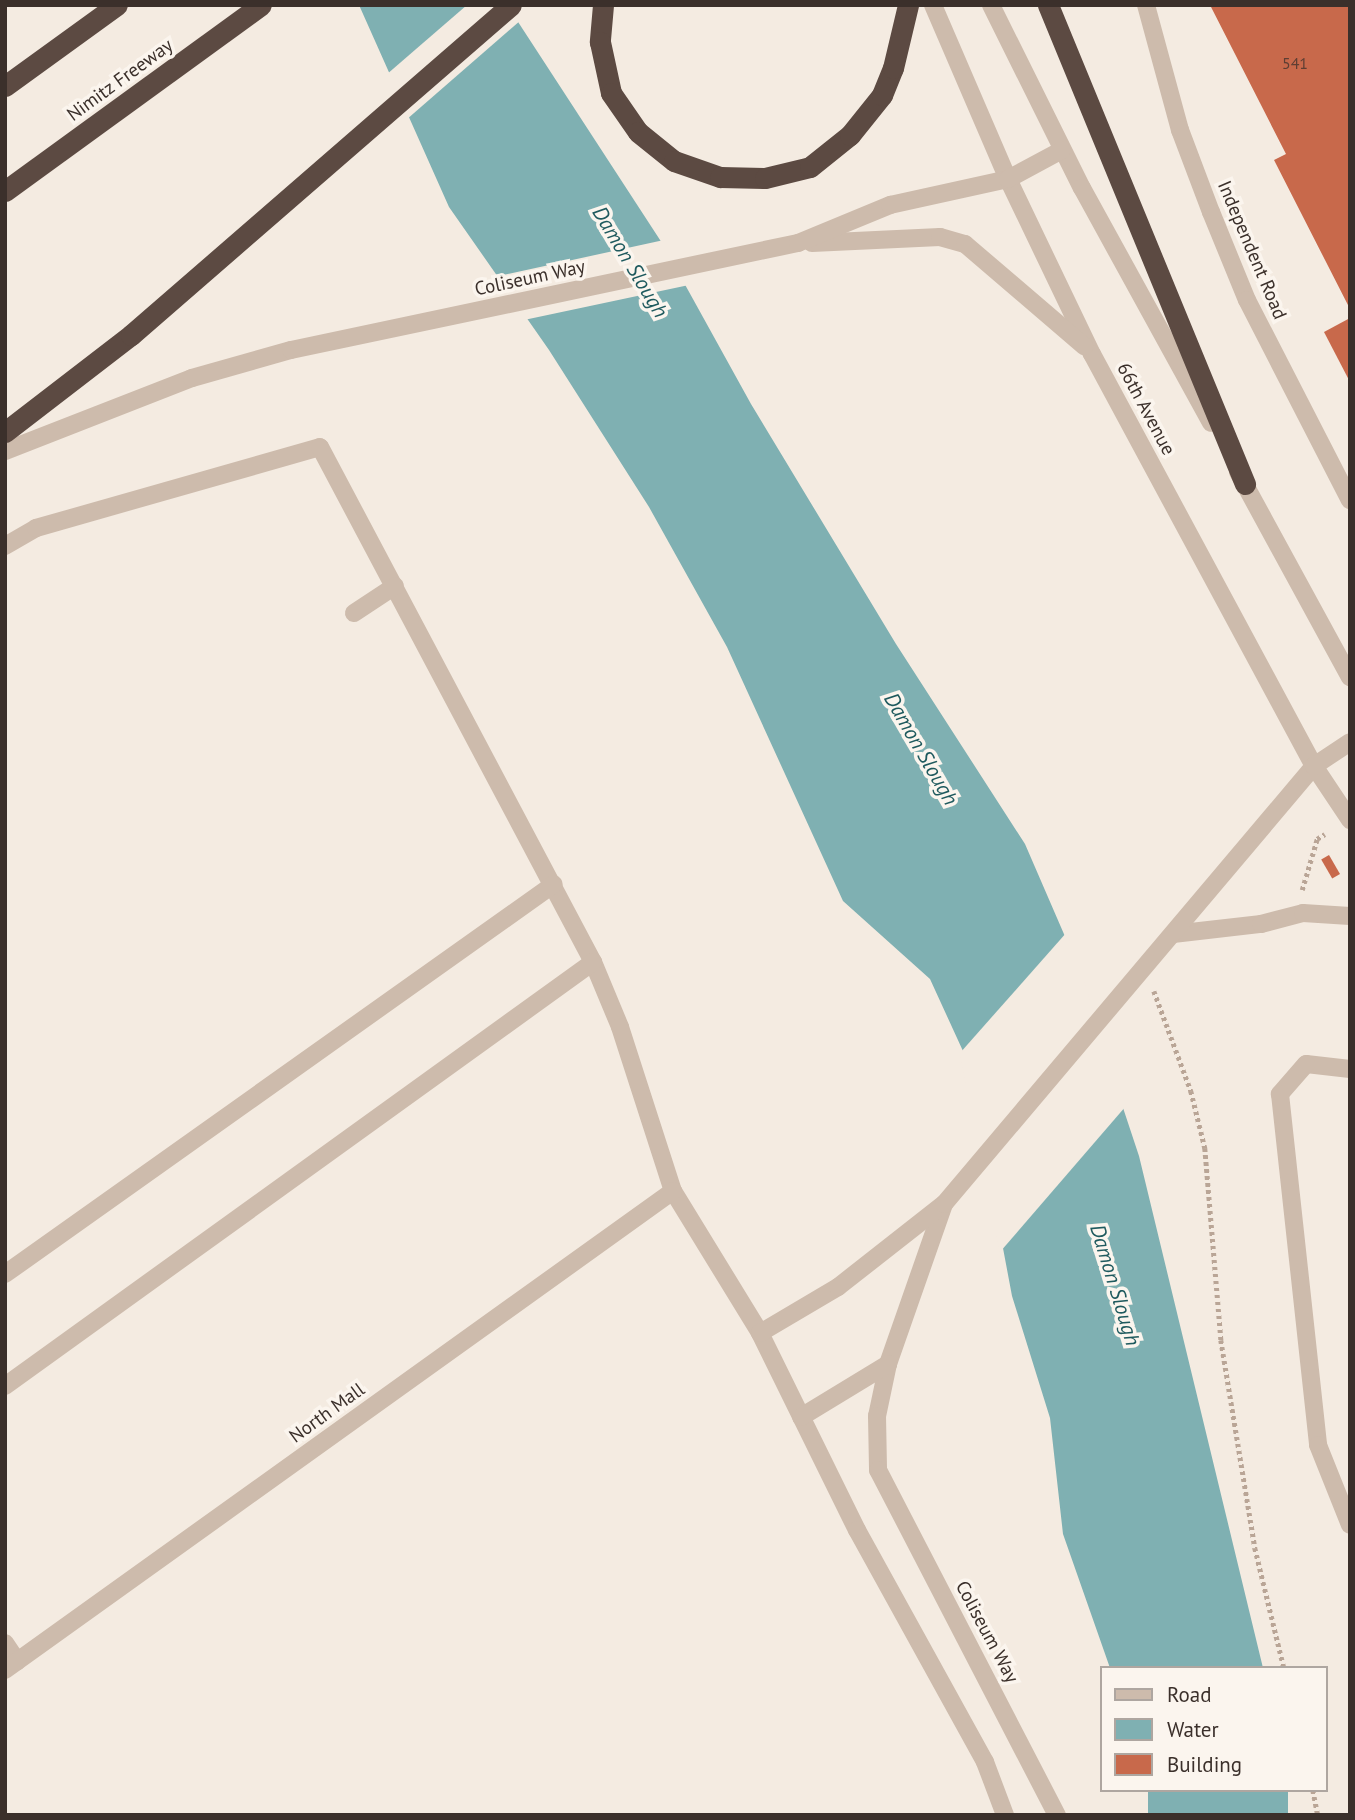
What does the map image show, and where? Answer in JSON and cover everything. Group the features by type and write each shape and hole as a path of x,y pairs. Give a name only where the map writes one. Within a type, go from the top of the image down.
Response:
{"highway":[{"path":"5,86 117,5"},
{"name":"Nimitz Freeway","path":"5,191 261,5"},
{"path":"5,432 131,335 511,5"},
{"path":"603,5 600,42 611,93 638,132 674,160 720,177 765,178 810,167 850,135 882,95 893,68 908,5"},
{"path":"1048,5 1245,484"}],"street":[{"name":"66th Avenue","path":"933,5 1008,179 1092,354 1314,766 1350,820"},
{"path":"991,5 1062,150 1350,677"},
{"name":"Independent Road","path":"1146,5 1180,130 1247,300 1350,500"},
{"name":"Coliseum Way","path":"5,451 192,378 291,350 798,243 890,205 1008,179 1062,150"},
{"path":"798,243 940,237 965,244 1092,354"},
{"path":"5,546 36,528 320,447 593,962 621,1027 673,1191 760,1334 857,1530 985,1762 1005,1815"},
{"path":"354,613 395,586"},
{"path":"760,1334 838,1287 950,1198 1314,766 1350,742"},
{"path":"5,1274 554,884"},
{"path":"1172,934 1261,924 1303,913 1350,916"},
{"path":"5,1386 593,962"},
{"path":"1350,1069 1306,1064 1280,1094 1318,1446 1350,1525"},
{"name":"North Mall","path":"11,1665 673,1191"},
{"path":"801,1417 888,1364 950,1198"},
{"name":"Coliseum Way","path":"888,1364 877,1416 878,1470 1057,1815"},
{"path":"5,1643 11,1665"}],"path":[{"path":"1302,896 1315,837 1325,834"},
{"path":"1141,973 1191,1091 1205,1148 1221,1340 1255,1548 1284,1666"},
{"path":"1312,1792 1318,1815"}],"water":[{"name":"Damon Slough","path":"359,5 507,5 662,243 751,404 896,644 1025,844 1070,948 1139,1156 1263,1666 1109,1666 1063,1534 1050,1418 1012,1296 968,1062 930,979 843,901 727,647 649,507 549,350 449,207"},
{"path":"1148,1792 1288,1792 1288,1815 1148,1815"}],"pier":[{"path":"467,5 511,5 521,20 406,120 386,75"},
{"path":"664,240 689,285 524,320 494,277"},
{"path":"1067,932 1126,1106 1000,1252 960,1053"}],"building":[{"path":"1210,5 1350,5 1350,309 1274,160 1286,154"},
{"path":"1350,318 1350,382 1324,332"},
{"path":"1329,855 1340,874 1332,879 1321,859"}]}
